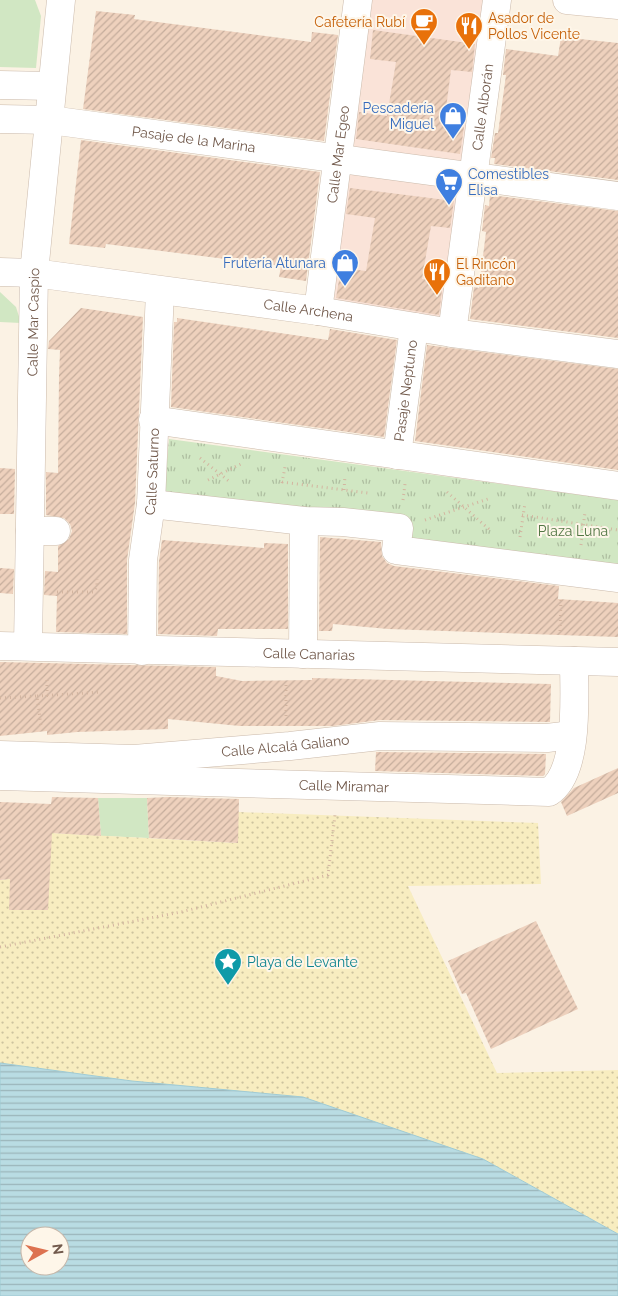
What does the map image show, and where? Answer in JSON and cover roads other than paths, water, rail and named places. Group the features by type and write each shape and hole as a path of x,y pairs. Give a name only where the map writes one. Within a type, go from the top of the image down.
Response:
{"street":[{"name":"Calle Mar Caspio","path":"28,646 29,591 43,531 34,273 61,0"},
{"name":"Calle Mar Egeo","path":"318,311 358,0"},
{"name":"Calle Alborán","path":"452,333 497,0"},
{"path":"567,0 618,5"},
{"path":"0,85 52,86"},
{"name":"Pasaje de la Marina","path":"0,119 50,120 618,196"},
{"name":"Calle Archena","path":"0,272 34,273 318,311 452,333 618,354"},
{"name":"Calle Saturno","path":"142,651 144,546 151,504 153,420 160,291"},
{"name":"Pasaje Neptuno","path":"402,456 414,327"},
{"path":"153,420 618,486"},
{"path":"151,504 291,520 343,522 399,528 396,550 618,578"},
{"path":"291,520 295,654"},
{"name":"Calle Canarias","path":"0,646 618,662"},
{"name":"Calle Miramar","path":"0,776 339,788 549,792 556,788 564,772 572,735 568,660"},
{"name":"Calle Alcalá Galiano","path":"0,755 134,759 380,736 547,738 572,735"}],"water":[{"path":"0,1063 132,1081 303,1097 483,1159 618,1234 618,1296 0,1296"}],"place":[{"name":"Cafetería Rubí","path":"424,46"},
{"name":"Asador de Pollos Vicente","path":"469,50"},
{"name":"Pescadería Miguel","path":"453,140"},
{"name":"Comestibles Elisa","path":"449,206"},
{"name":"Frutería Atunara","path":"345,287"},
{"name":"El Rincón Gaditano","path":"437,296"},
{"name":"Playa de Levante","path":"228,986"}],"park label":[{"name":"Plaza Luna","path":"573,531"}]}
